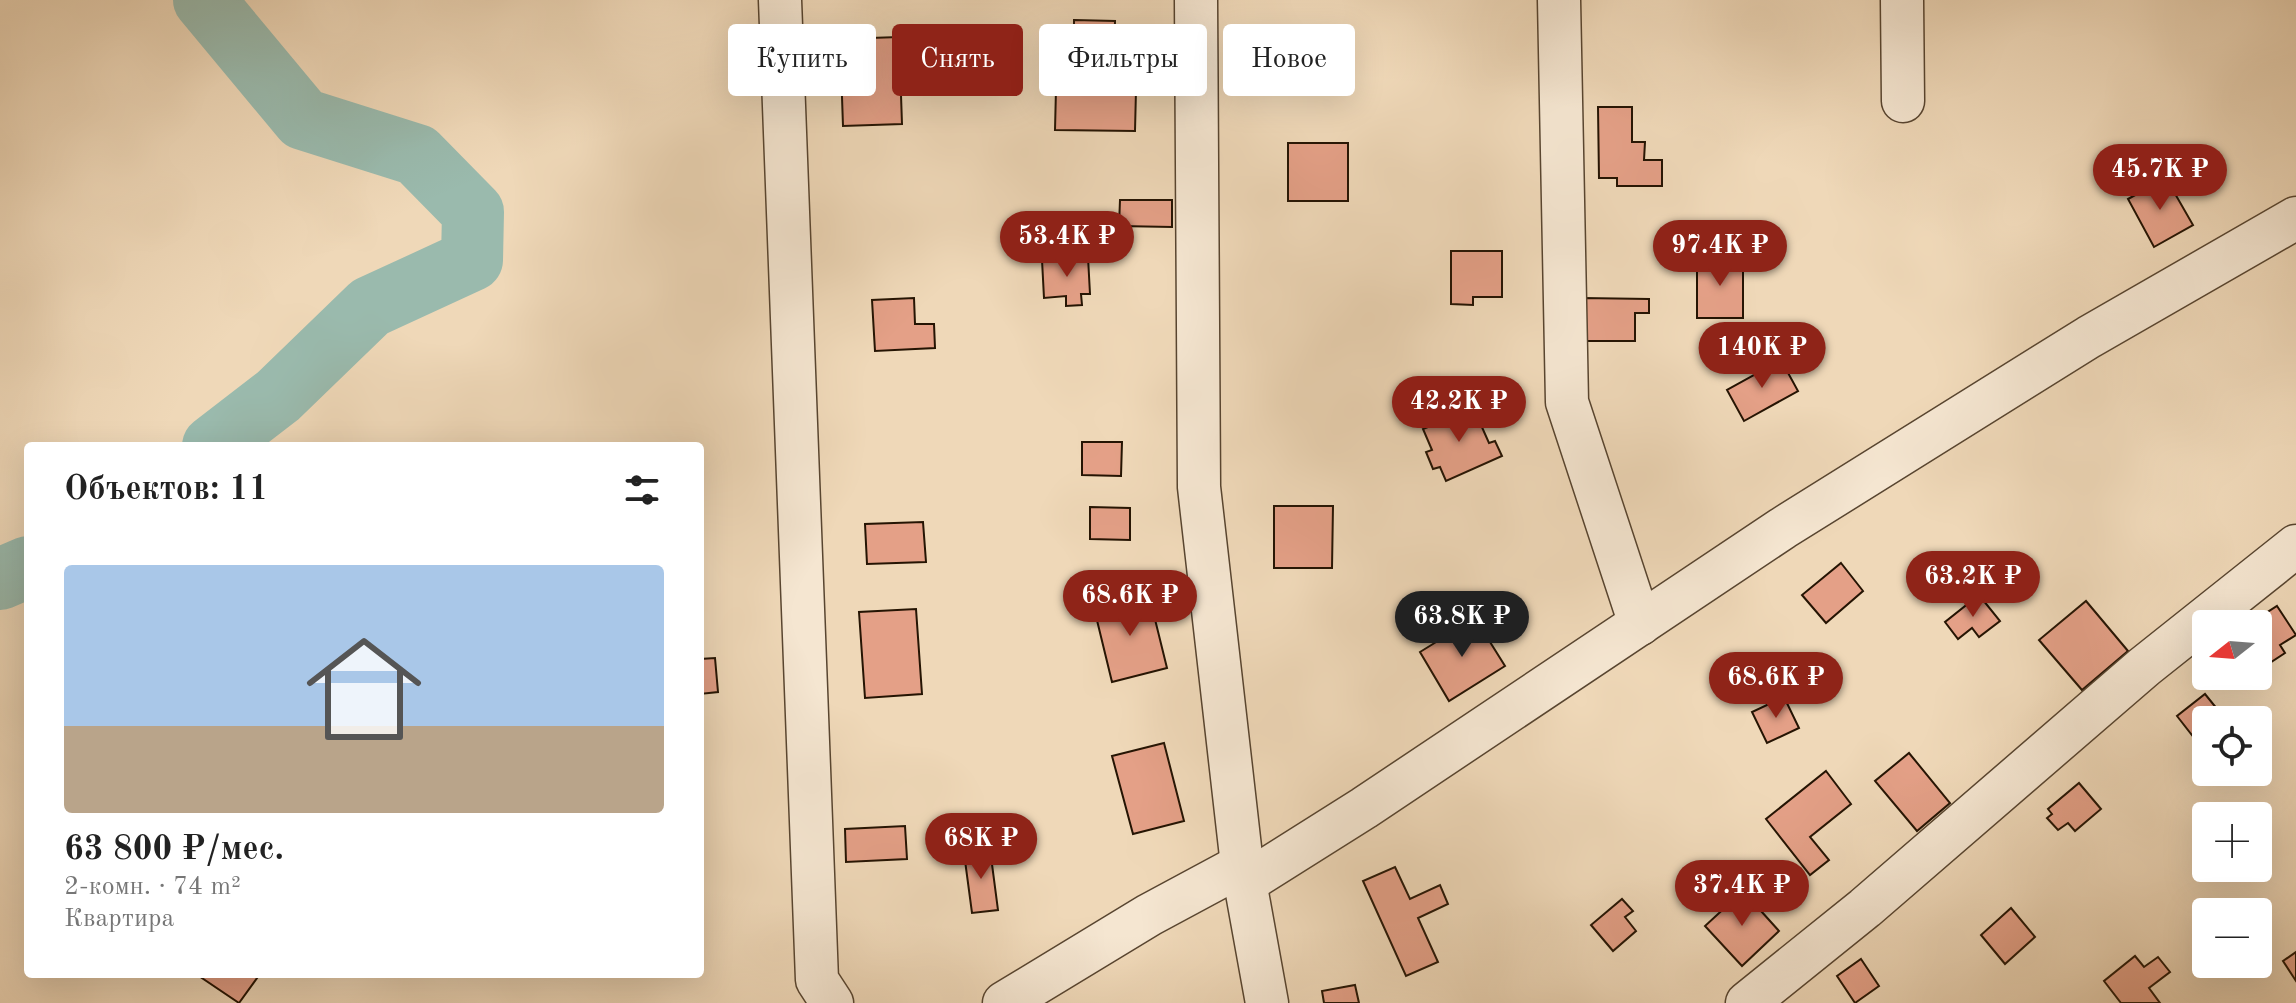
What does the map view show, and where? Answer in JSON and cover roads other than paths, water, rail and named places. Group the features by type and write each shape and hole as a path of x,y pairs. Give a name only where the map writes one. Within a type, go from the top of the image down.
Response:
{"street":[{"path":"780,0 817,980 832,1003"},
{"path":"1196,0 1199,487 1243,874 1267,1003"},
{"path":"1559,0 1567,402 1640,624"},
{"path":"1902,0 1903,101"},
{"path":"1004,1003 1149,915 1243,874 1364,808 1783,528 2075,345 2296,218"},
{"path":"1747,1003 1865,908 2144,667 2296,546"}],"waterway":[{"path":"204,0 303,119 417,155 473,212 472,260 370,307 278,396 218,442"},
{"path":"0,579 24,569"}]}
